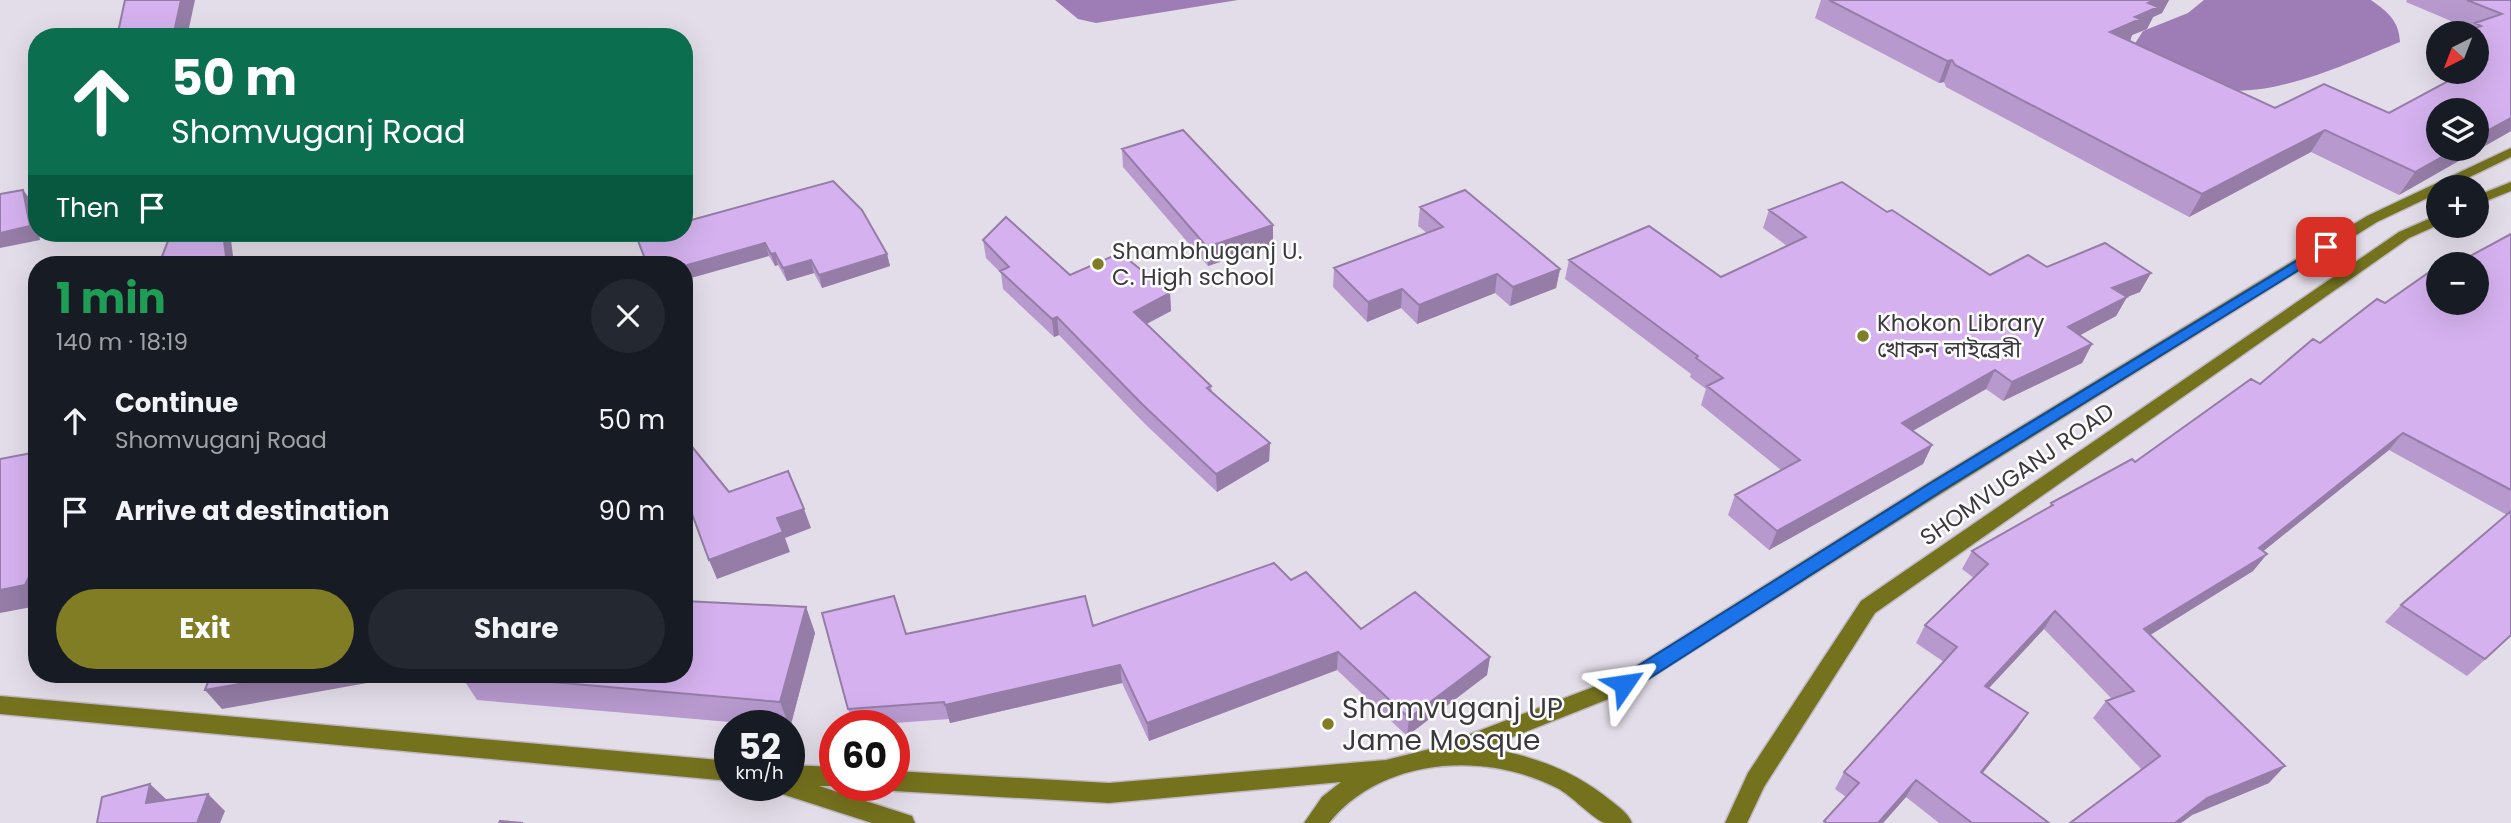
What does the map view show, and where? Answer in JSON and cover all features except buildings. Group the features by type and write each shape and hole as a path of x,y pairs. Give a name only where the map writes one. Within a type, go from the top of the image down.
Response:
{"main road":[{"name":"SHOMVUGANJ ROAD","path":"1442,755 1624,684 1934,488 2372,219 2511,152"},
{"path":"2489,195 2511,186"},
{"name":"SHOMVUGANJ ROAD","path":"1736,823 1756,780 1868,607 2404,234 2426,224"},
{"path":"0,705 714,770"},
{"path":"910,782 1109,793 1384,769 1442,755 1505,759 1566,781 1621,823"},
{"path":"1315,823 1339,796 1384,769"},
{"path":"805,792 904,823"}],"shaded area":[{"path":"1055,0 1238,0 1096,23 1078,19"},
{"path":"2204,0 2371,0 2392,18 2400,42 2303,79 2251,90 2226,90 2195,81 2134,45 2143,31 2188,13"}],"place":[{"name":"Shambhuganj U. C. High school","path":"1098,264"},
{"name":"Khokon Library খোকন লাইব্রেরী","path":"1863,336"},
{"name":"Shamvuganj UP Jame Mosque","path":"1328,724"}],"route":[{"path":"1624,684 1934,488 2326,247"}]}
